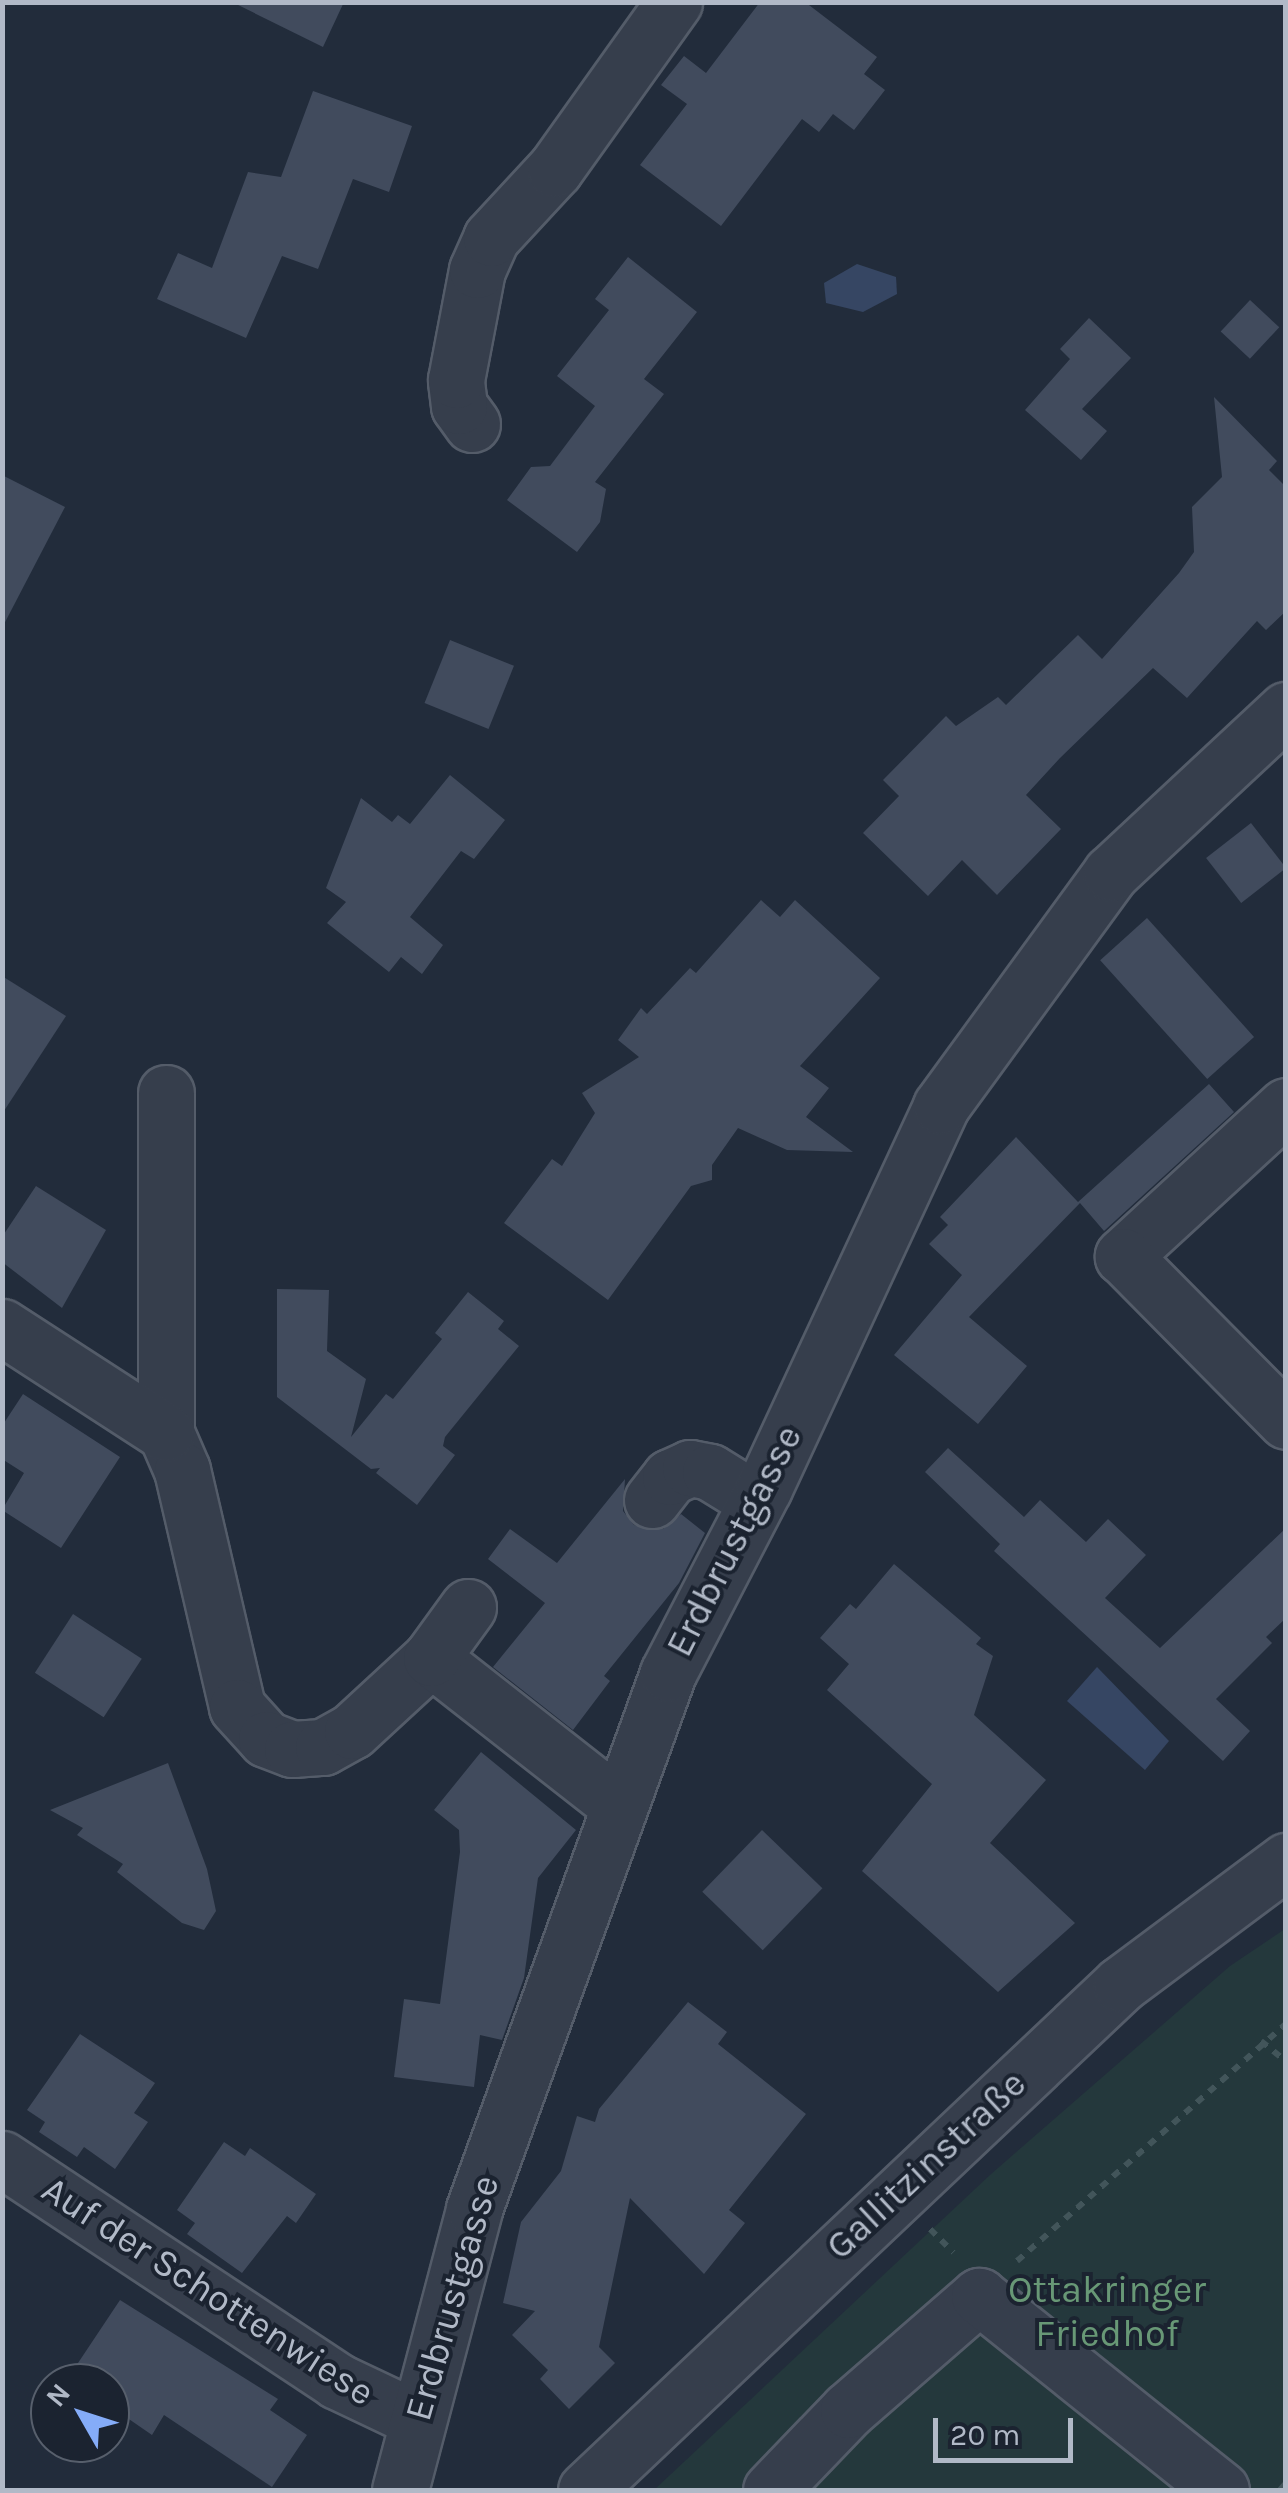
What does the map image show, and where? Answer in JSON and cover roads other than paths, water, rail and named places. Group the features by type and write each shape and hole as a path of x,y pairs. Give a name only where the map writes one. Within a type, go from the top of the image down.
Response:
{"street":[{"path":"472,424 459,406 456,380 478,270 491,238 555,169 674,2"},
{"name":"Erdbrustgasse","path":"400,2490 474,2209 617,1804 668,1672 757,1501 941,1106 1111,873 1286,710"},
{"path":"166,1093 166,1434 182,1470 227,1676 238,1708 266,1739 292,1749 323,1747 352,1732 431,1658 468,1606"},
{"path":"1286,1106 1123,1256 1286,1421"},
{"path":"2,1326 166,1434"},
{"path":"652,1500 670,1477 690,1468 710,1472 757,1501"},
{"path":"431,1658 617,1804"},
{"name":"Gallitzinstraße","path":"586,2490 893,2193 1122,1984 1286,1861"},
{"name":"Auf der Schottenwiese","path":"2,2159 337,2380 417,2418"},
{"path":"772,2490 848,2410 978,2296 1221,2490"}],"water":[{"path":"857,264 896,277 897,294 863,312 826,303 824,283"},
{"path":"1097,1667 1169,1741 1145,1770 1067,1701"}],"park label":[{"name":"Ottakringer Friedhof","path":"1107,2312"}]}
